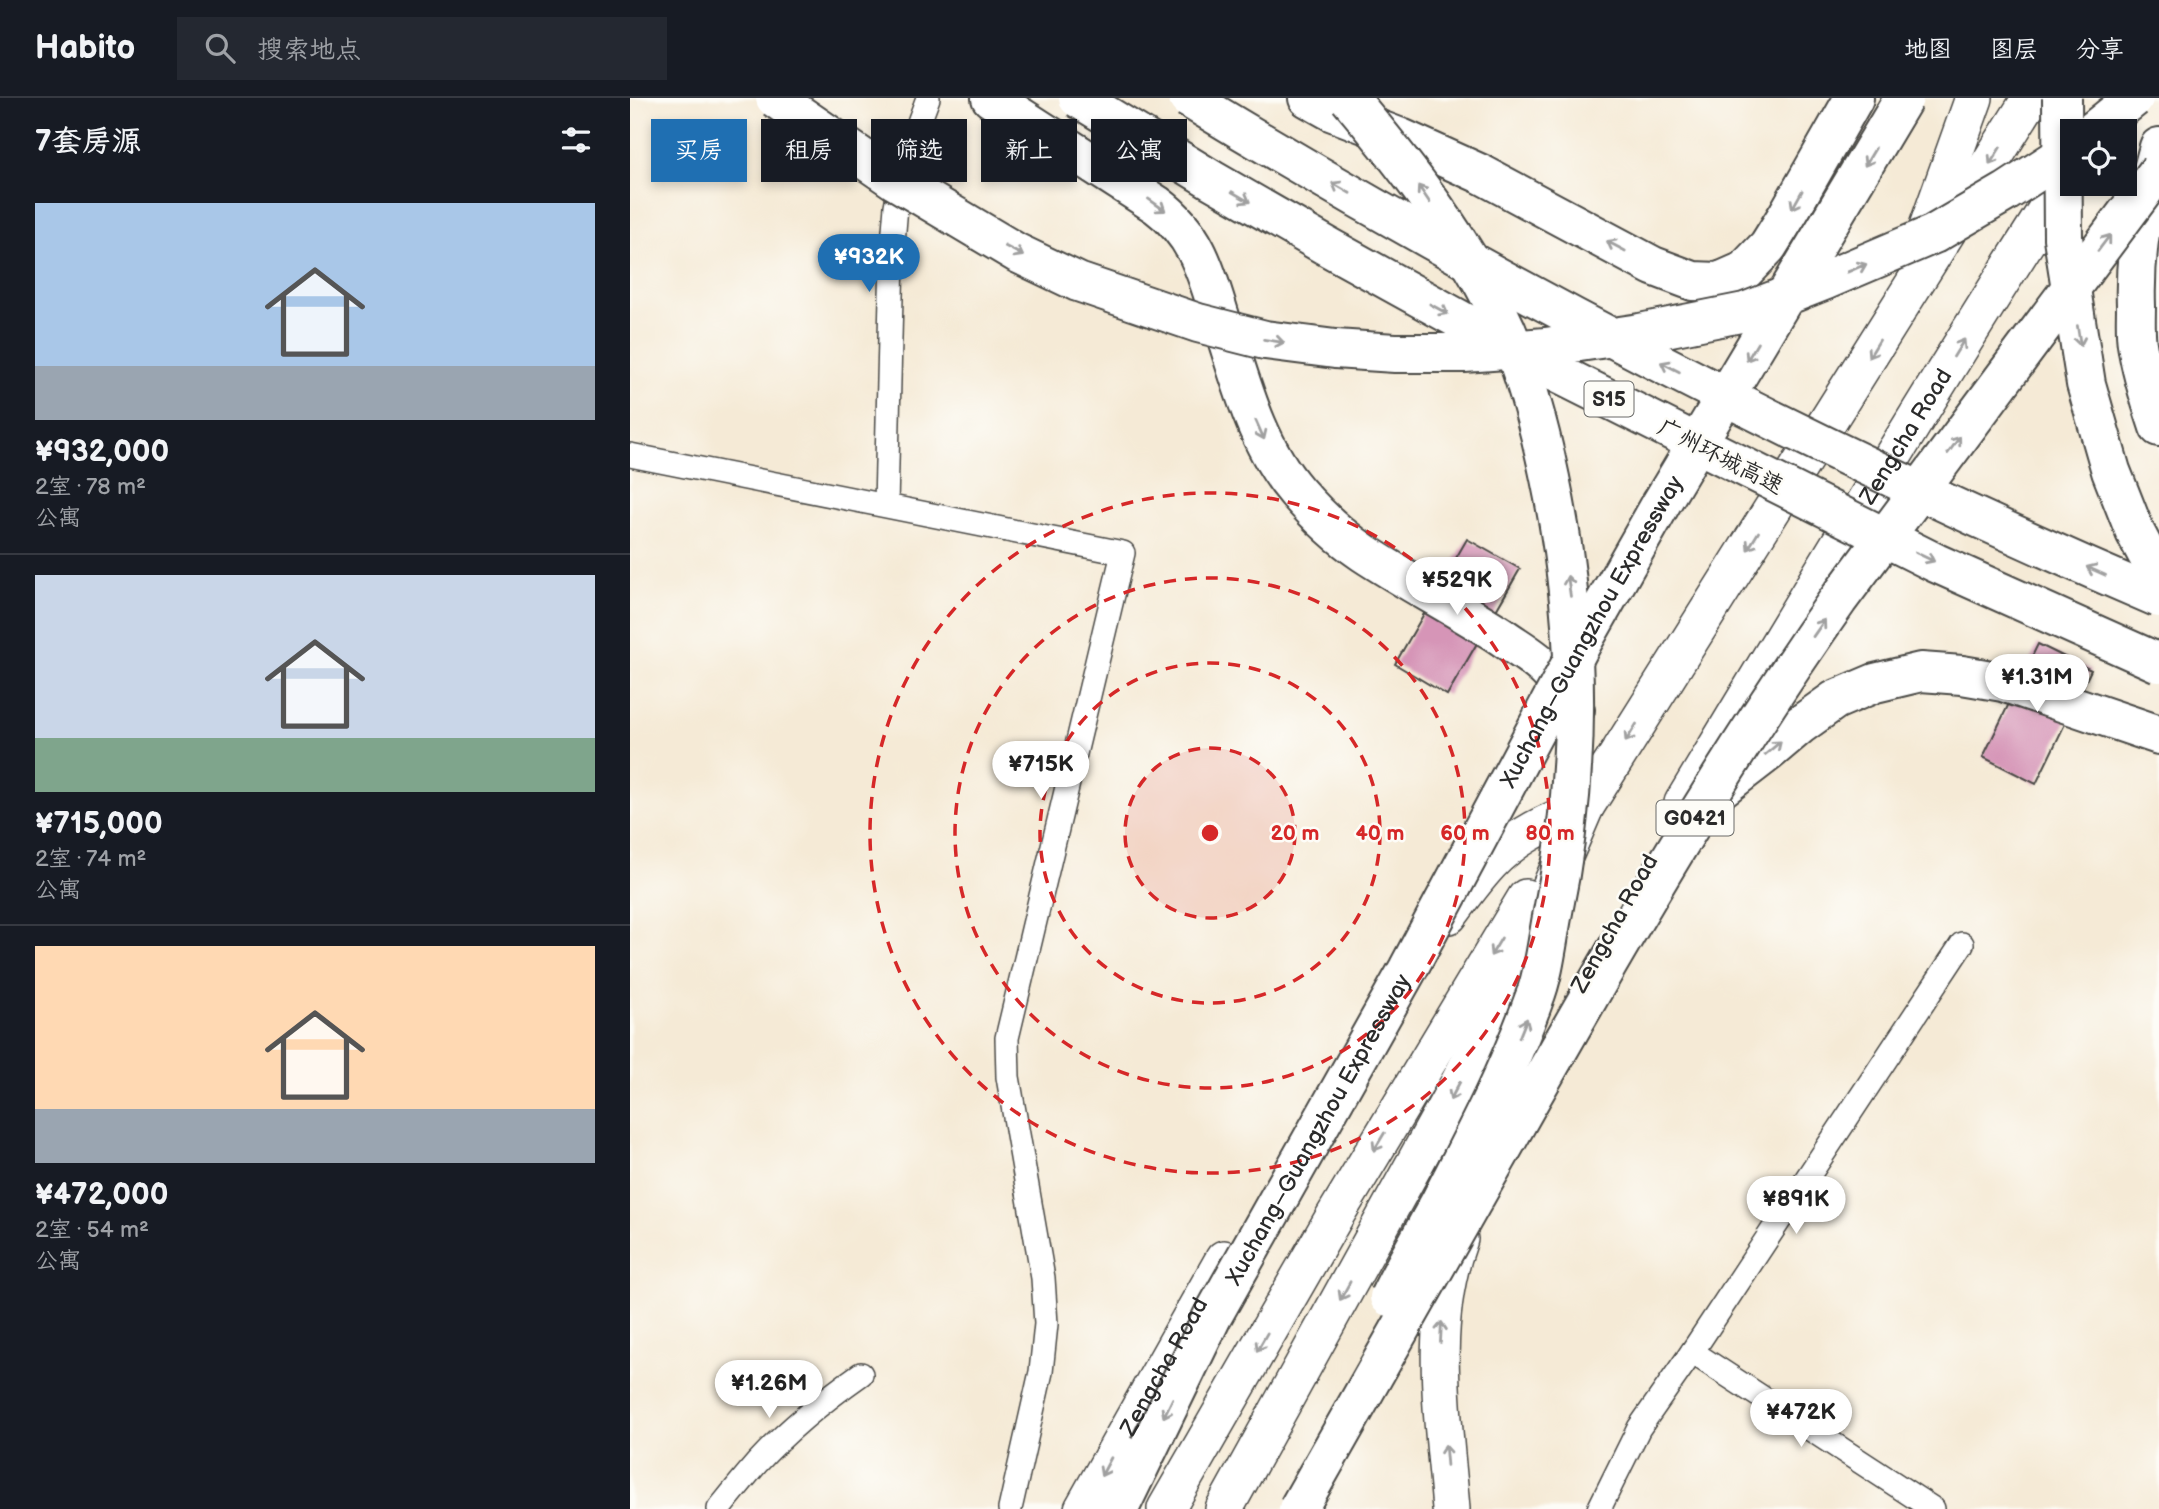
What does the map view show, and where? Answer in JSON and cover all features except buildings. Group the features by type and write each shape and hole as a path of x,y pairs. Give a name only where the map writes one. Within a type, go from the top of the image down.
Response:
{"highway":[{"path":"775,98 908,188 1017,253 1078,282 1198,323 1265,340 1395,353 1464,353 1546,347 1640,333 1745,312 1934,234 2060,157"},
{"path":"991,98 1157,205 1173,216 1185,230 1204,265 1252,413 1270,455 1295,490 1329,527 1364,553 1476,620 1547,670 1568,697 1588,740 1590,764 1585,807"},
{"name":"广州环城高速","path":"1078,98 1330,248 1549,369 1936,563 2159,663"},
{"name":"S15","path":"1188,98 1564,313 1853,459 2159,598"},
{"path":"1308,98 1333,112 1401,138 1481,174 1653,266 1693,281 1719,282 1744,271 1768,246 1854,98"},
{"path":"1289,1509 1392,1292 1501,1084 1536,996 1561,873 1571,797 1576,718 1570,597 1559,521 1542,436 1506,330 1479,276 1430,202 1401,160 1349,98"},
{"name":"Xuchang–Guangzhou Expressway","path":"1119,1509 1212,1317 1408,969 1583,640 1662,502 1904,98"},
{"path":"2062,98 2063,238 2086,384 2111,471 2135,532 2159,577"},
{"path":"2109,119 2134,98"},
{"path":"2159,147 2139,229 2135,278 2136,342 2159,427"},
{"name":"G0421","path":"1298,1509 1625,933 1732,758 1838,600 2159,170"},
{"path":"1663,836 1835,700 1875,683 1921,672 2003,682 2159,735"}],"main road":[{"path":"1900,307 1973,98"},
{"path":"1166,1509 1333,1219 1549,858 1585,807 2031,98"},
{"path":"2103,119 2118,98"},
{"name":"Zengcha Road","path":"1289,1509 1663,836 1838,544 2060,189"},
{"name":"Zengcha Road","path":"1083,1509 1181,1331 1307,1117 1371,1020 1468,889 1492,861 1530,833 1556,818 1585,807"},
{"path":"1224,1509 1458,1085 1504,996 1585,807"},
{"path":"1451,1509 1442,1401 1441,1330 1445,1290 1454,1252 1499,1131"}],"street":[{"path":"886,505 895,206 905,160 928,98"},
{"path":"630,455 1123,553 1007,1038 1008,1077 1043,1278 1046,1324 1041,1372 1010,1509"},
{"path":"1598,1509 1639,1428 1962,944"},
{"path":"1692,1352 1933,1509"},
{"path":"719,1509 758,1461 794,1426 861,1374"}]}
